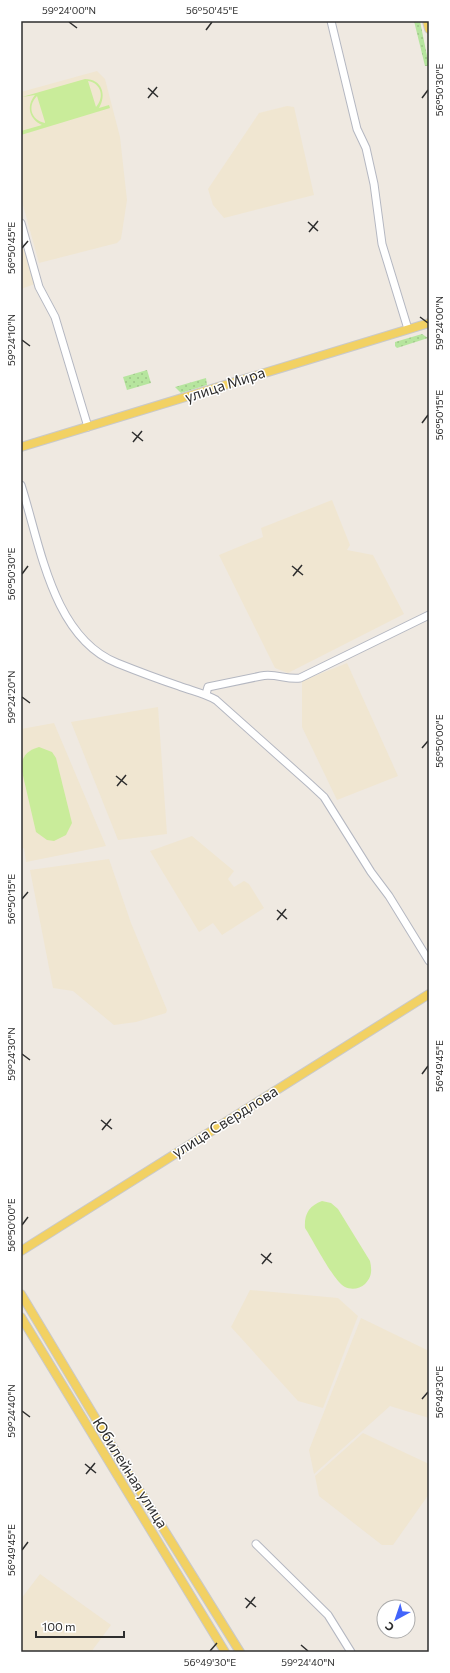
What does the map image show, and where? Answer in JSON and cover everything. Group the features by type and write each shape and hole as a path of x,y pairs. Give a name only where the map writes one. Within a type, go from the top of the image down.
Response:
{"main road":[{"path":"427,21 429,29"},
{"name":"улица Мира","path":"21,447 429,323"},
{"name":"улица Свердлова","path":"21,1251 429,994"},
{"name":"Юбилейная улица","path":"21,1294 120,1459 240,1652"},
{"name":"Юбилейная улица","path":"21,1317 225,1652"}],"street":[{"path":"331,21 357,129 366,148 374,184 382,244 408,329"},
{"path":"21,223 39,287 55,317 88,427"},
{"path":"21,485 52,585 66,616 79,634 103,655 115,662 206,694 253,731 324,797 371,872 384,888 429,961"},
{"path":"206,694 208,687 270,674 291,680 300,678 429,615"},
{"path":"256,1544 328,1615 351,1652"}],"shaded area":[{"path":"97,71 105,79 120,137 127,200 121,239 117,243 39,263 21,198 21,92"},
{"path":"287,106 294,107 314,195 224,218 213,205 208,189 259,113"},
{"path":"21,240 35,284 21,289"},
{"path":"332,500 350,545 347,550 373,555 404,614 288,673 275,668 219,555 263,537 261,528"},
{"path":"347,663 398,776 337,800 302,727 302,681"},
{"path":"158,707 167,834 118,840 71,722"},
{"path":"54,723 106,846 26,862 24,848 21,849 21,729"},
{"path":"192,836 234,871 228,879 234,887 244,881 249,884 264,908 222,935 213,923 199,932 150,851"},
{"path":"109,859 131,923 167,1010 166,1013 136,1022 114,1025 73,991 53,988 30,870"},
{"path":"250,1290 338,1298 358,1316 323,1408 298,1401 231,1327"},
{"path":"361,1318 429,1351 429,1418 390,1406 314,1474 309,1450"},
{"path":"363,1433 429,1464 429,1494 393,1545 382,1545 319,1496 315,1476"},
{"path":"40,1574 111,1625 91,1652 21,1652 21,1599"}],"green space":[{"path":"414,21 420,21 429,66 425,66"},
{"path":"85,79 91,80 99,85 103,93 103,98 99,108 109,105 110,108 21,135 21,131 42,125 34,119 30,112 30,103 35,95 22,97","holes":["88,81 99,87 101,95 99,103 96,107","37,96 45,122 45,123 36,119 32,112 32,104"]},
{"path":"422,334 428,338 397,348 395,346 395,342"},
{"path":"147,370 151,383 127,390 123,377"},
{"path":"206,378 207,385 181,393 175,387"},
{"path":"39,747 52,752 56,758 72,823 66,835 54,841 47,840 36,832 21,767 26,754"},
{"path":"322,1201 331,1203 338,1209 370,1261 370,1276 361,1287 350,1288 340,1284 305,1228 305,1219 308,1211 314,1205"}]}
